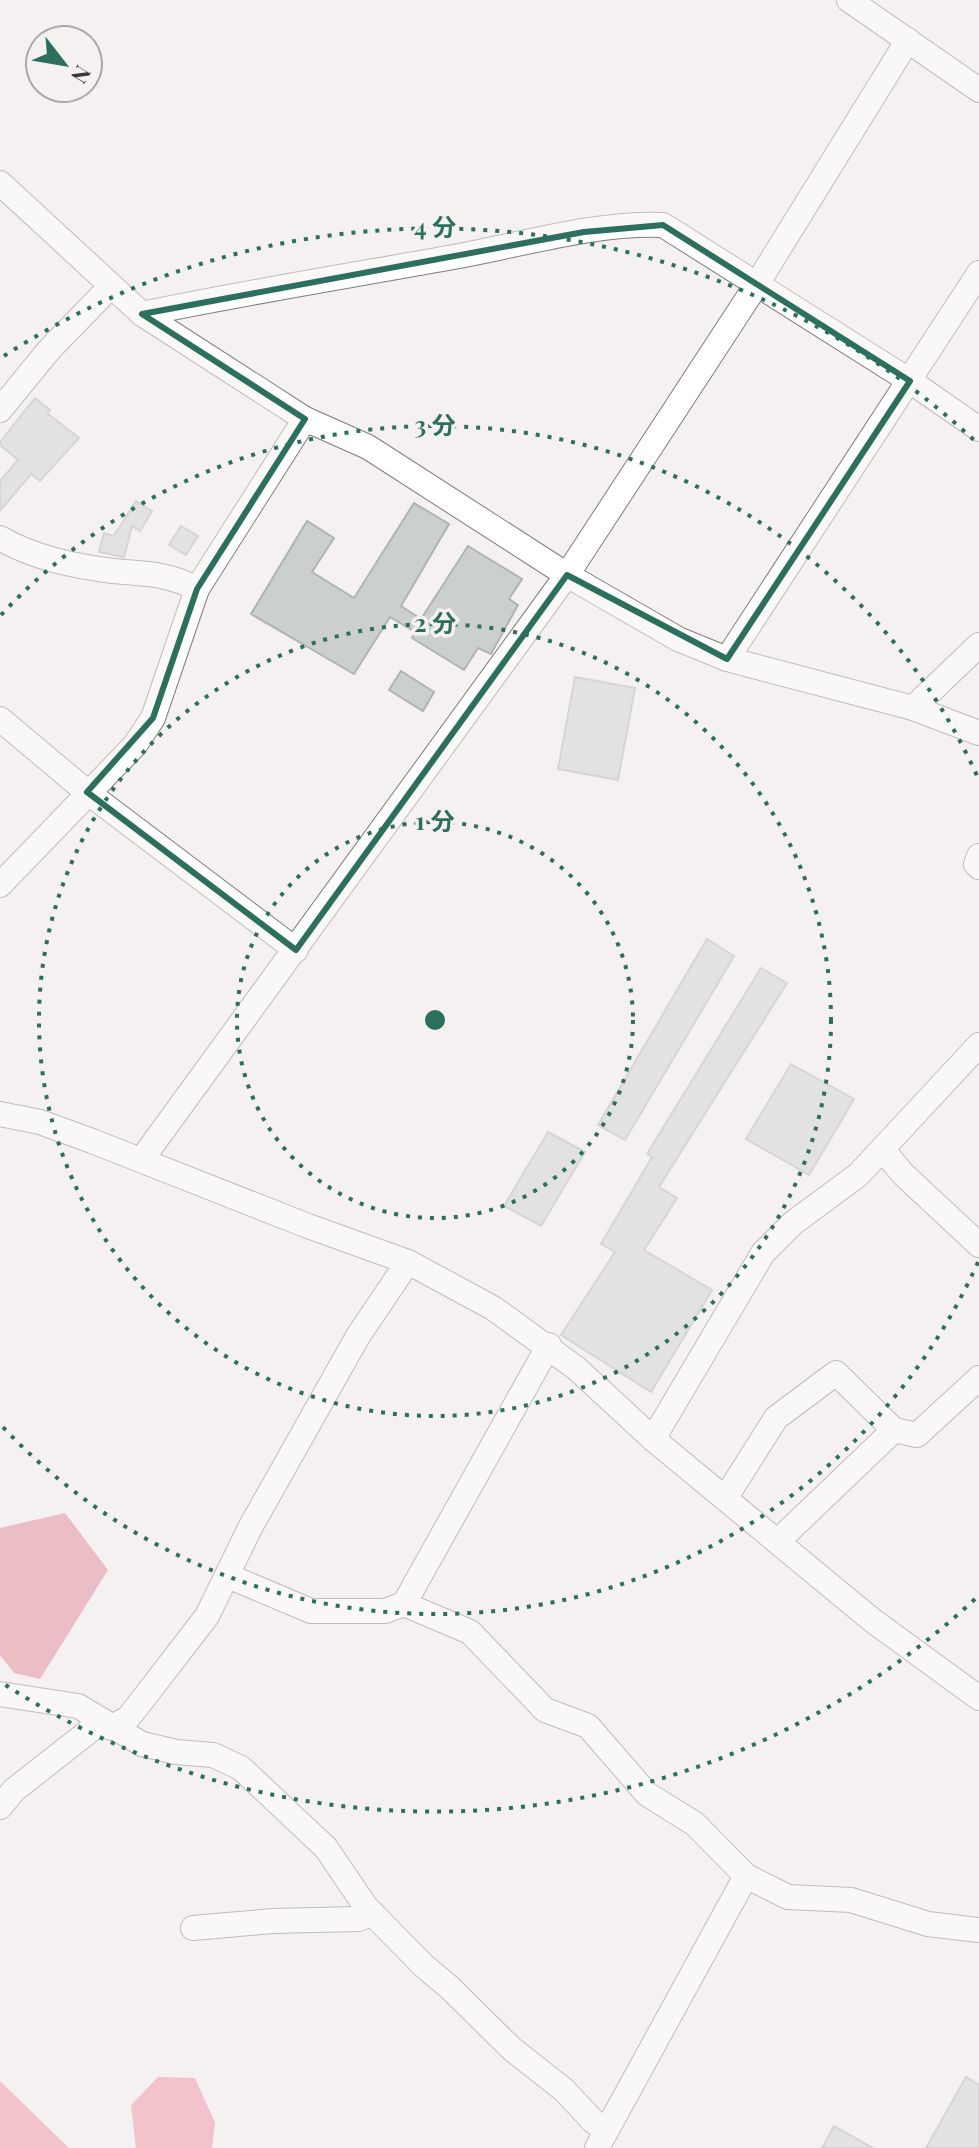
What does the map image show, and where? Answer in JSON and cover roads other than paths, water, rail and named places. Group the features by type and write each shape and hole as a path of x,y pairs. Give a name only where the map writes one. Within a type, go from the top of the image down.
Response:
{"street":[{"path":"849,0 979,90"},
{"path":"142,1159 567,575 757,284 908,40"},
{"path":"0,183 142,314 305,419 368,447 567,575 678,639 727,659 913,708 979,733"},
{"path":"142,314 242,293 584,232 643,224 663,225 910,381 979,429"},
{"path":"727,659 979,273"},
{"path":"0,410 49,350 111,286"},
{"path":"0,885 135,745 153,718 197,589 305,419"},
{"path":"0,538 37,556 110,571 177,578 197,589"},
{"path":"913,708 979,645"},
{"path":"0,719 87,792 296,950"},
{"path":"979,856 976,864 979,867"},
{"path":"653,1439 763,1253 793,1223 858,1175 979,1045"},
{"path":"0,1114 40,1122 408,1262 493,1308 549,1345 653,1439 872,1620 979,1698"},
{"path":"883,1150 903,1174 979,1245"},
{"path":"0,1807 14,1790 106,1725 128,1718 207,1616 251,1526 358,1336 408,1262"},
{"path":"228,1576 311,1611 385,1611 404,1604 549,1345"},
{"path":"726,1497 776,1418 836,1373 894,1430 917,1435 979,1378"},
{"path":"778,1541 894,1430"},
{"path":"404,1604 470,1632 545,1710 588,1726 647,1794 695,1824 746,1876 788,1897 851,1900 928,1924 979,1930"},
{"path":"0,1694 78,1706 142,1744 176,1752 213,1755 241,1768 326,1848 373,1914 512,2049 564,2090 592,2120 602,2140"},
{"path":"602,2140 746,1876"},
{"path":"193,1928 273,1921 358,1919 373,1914"}]}
